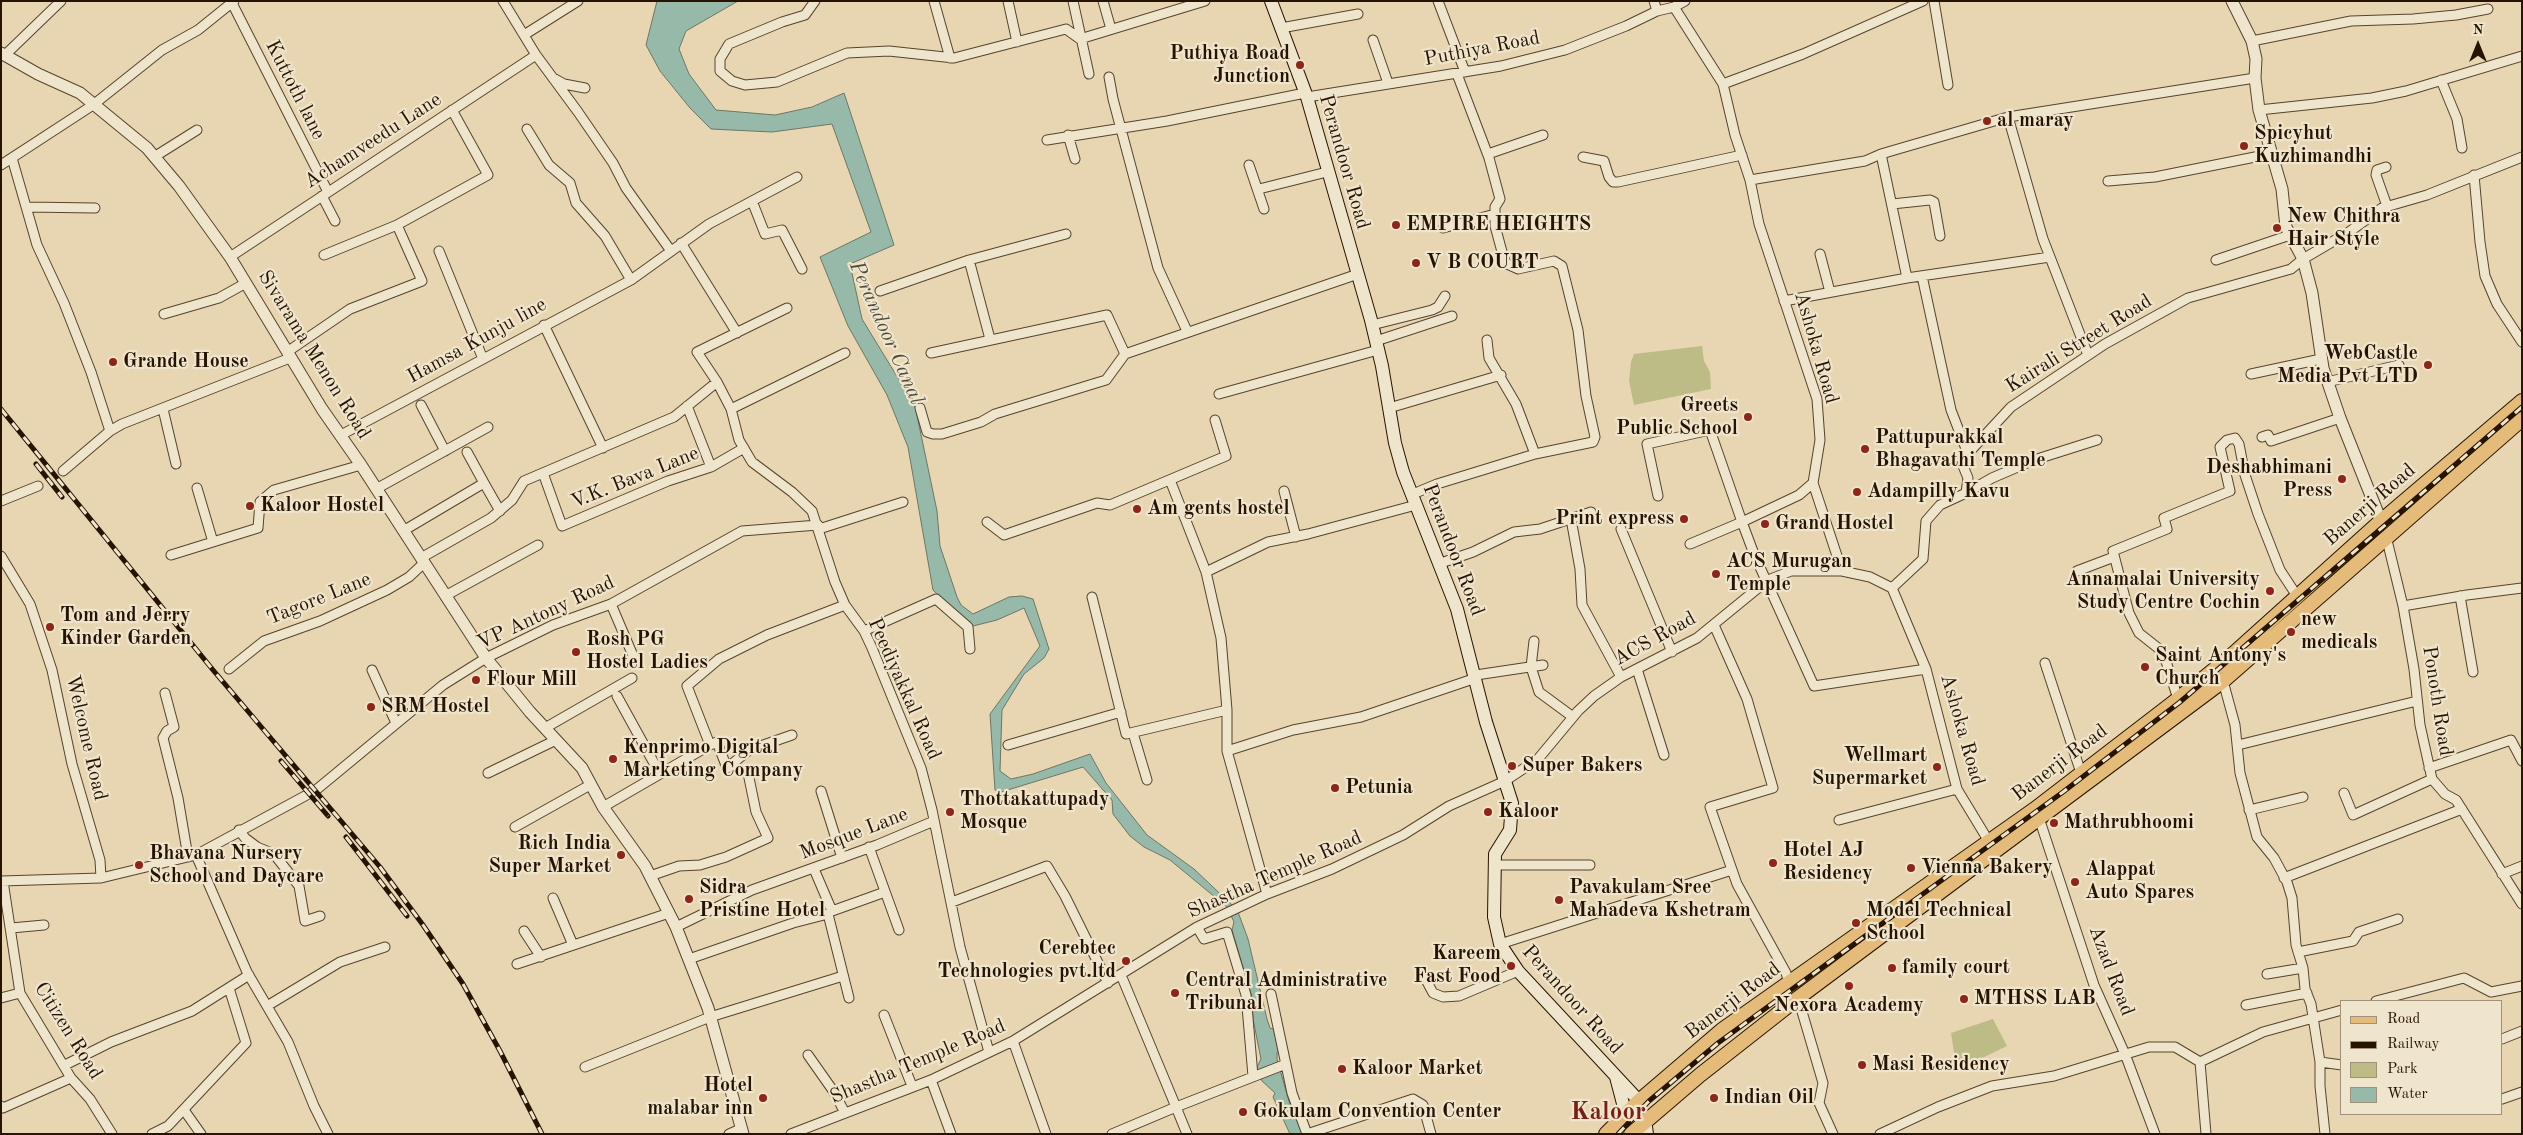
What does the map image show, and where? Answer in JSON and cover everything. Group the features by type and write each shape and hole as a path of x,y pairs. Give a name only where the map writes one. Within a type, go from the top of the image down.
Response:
{"main road":[{"name":"Perandoor Road","path":"1271,1 1306,95 1358,274 1377,345 1395,444 1457,609 1476,677 1486,722 1512,802 1510,830 1495,854 1494,865 1494,918 1500,944 1518,971 1640,1101"},
{"name":"Banerji Road","path":"1606,1134 1640,1101 1722,1030 1988,840 2037,814 2081,773 2178,699 2230,656 2381,521 2522,401"},
{"name":"Banerji Road","path":"1632,1133 1646,1127 1700,1075 2037,814 2223,681 2386,536 2522,419"},
{"path":"2381,521 2386,536"},
{"path":"1794,980 1803,994"},
{"path":"1684,1063 1700,1075"},
{"name":"Perandoor Road","path":"1616,1076 1626,1116"},
{"path":"1640,1101 1646,1127"},
{"path":"1626,1116 1632,1133"}],"street":[{"path":"2,54 61,1"},
{"path":"503,1 536,55 613,163 626,188 671,251"},
{"path":"524,35 578,1"},
{"path":"815,1 806,15 782,22 729,44 720,59 720,71 732,80 745,85 754,85 777,82 848,53 889,51 952,58 1066,29 1080,39"},
{"path":"934,1 952,58"},
{"path":"1008,1 1017,42"},
{"path":"1073,1 1089,74"},
{"path":"1103,1 1112,29"},
{"path":"1080,39 1205,1"},
{"path":"1206,572 1268,542 1296,536 1415,500 1437,484 1536,454 1593,442 1595,437 1586,396 1578,330 1562,266 1554,261 1518,268 1507,264 1495,226 1495,214 1500,198 1488,154 1438,1"},
{"path":"1654,1 1657,11 1674,7 1685,1"},
{"path":"1723,84 1804,54 1923,1"},
{"path":"1934,1 1948,85"},
{"path":"2232,1 2252,41 2256,59 2255,78 2259,110 2270,154 2282,189 2286,227 2302,258 2312,293 2321,359 2327,382 2381,521"},
{"path":"1,164 93,105 162,50 198,30 233,2"},
{"name":"Kuttoth lane","path":"233,2 325,194 335,221"},
{"name":"Ashoka Road","path":"1674,7 1723,84 1750,180 1759,224 1817,399 1820,440 1813,483 1842,571"},
{"path":"2252,41 2351,21 2413,19 2456,15 2488,9"},
{"name":"Puthiya Road","path":"1047,140 1068,135 1167,121 1306,95 1461,73 1565,50 1626,26 1657,11"},
{"path":"1280,28 1358,14"},
{"path":"1373,40 1388,83"},
{"name":"Sivarama Menon Road","path":"2,54 38,74 80,93 93,105 119,123 154,157 179,186 230,257 340,435 486,658 545,728 582,768 603,807 650,876 676,927 710,1017 742,1131"},
{"name":"Achamveedu Lane","path":"230,257 536,55"},
{"path":"2259,110 2372,98 2522,56"},
{"path":"553,78 564,84 585,88"},
{"path":"1109,78 1120,127 1158,268 1188,331"},
{"path":"1750,180 1866,161 1882,154 2008,117 2255,78"},
{"path":"2441,80 2457,119 2462,148"},
{"path":"324,255 397,225 488,175 452,110"},
{"path":"2008,117 2050,257 2088,355"},
{"path":"527,129 549,166 570,183 576,203 605,236 631,280"},
{"path":"154,157 197,130"},
{"path":"1068,135 1074,159"},
{"path":"1488,154 1543,135"},
{"path":"1882,154 1907,278"},
{"path":"2108,181 2155,177 2270,154"},
{"path":"1583,157 1604,161 1609,177 1613,182 1618,182 1742,155"},
{"name":"Kairali Street Road","path":"1968,454 2011,407 2088,355 2188,298 2292,269 2302,258 2387,206 2427,195 2522,157"},
{"path":"12,158 28,207 37,245 64,303 91,372 110,431"},
{"path":"1249,165 1259,188 1264,208"},
{"path":"2386,167 2377,170 2376,175 2387,206"},
{"path":"1259,188 1327,172"},
{"path":"2474,175 2485,276 2497,304 2522,342"},
{"name":"Hamsa Kunju line","path":"340,435 631,280 709,224 797,177"},
{"path":"1892,204 1930,200 1934,202 1940,236"},
{"path":"752,201 766,234 782,230 802,269"},
{"path":"28,207 95,208"},
{"path":"1443,228 1495,214"},
{"path":"63,471 110,431 289,355 350,308 422,280 397,225"},
{"path":"880,291 970,260 1066,234"},
{"path":"2216,260 2290,235"},
{"path":"682,243 737,333 787,308"},
{"path":"439,251 483,359"},
{"path":"1820,254 1830,292"},
{"path":"1784,300 1907,278 2050,257"},
{"path":"970,260 990,339"},
{"path":"920,408 927,432 942,434 981,422 994,414 1106,380 1125,354 1358,274"},
{"path":"1922,276 1951,410 1968,454 1961,461 1968,478 1966,493"},
{"path":"164,314 219,298 246,283"},
{"path":"1372,325 1432,310 1438,307 1445,296"},
{"path":"931,353 1107,315 1125,354"},
{"path":"1219,394 1377,345 1452,316"},
{"path":"544,325 603,448"},
{"name":"Peediyakkal Road","path":"737,333 698,352 731,409 744,448 752,462 792,492 812,512 825,555 845,604 864,631 921,768 952,902 960,947 989,1052"},
{"path":"1487,340 1489,358 1521,415 1536,454"},
{"path":"731,409 846,354"},
{"path":"2252,374 2321,359"},
{"path":"2327,382 2399,365"},
{"path":"1389,408 1500,375"},
{"name":"V.K. Bava Lane","path":"423,561 500,511 512,500 524,481 674,417 717,382"},
{"path":"420,405 445,451"},
{"path":"687,406 711,467"},
{"path":"163,408 176,464"},
{"path":"2262,437 2268,435 2271,441 2340,418"},
{"path":"987,522 1004,535 1097,503 1110,505 1226,456 1215,420"},
{"path":"376,489 488,426"},
{"path":"1658,496 1646,444 1710,430 1754,554 1768,580 1814,686 1926,669"},
{"path":"2077,571 2167,529 2164,518 2230,492 2220,447 2227,440 2235,438 2250,494 2268,540 2280,570 2297,596"},
{"path":"1842,571 1870,577 1892,588 1923,559 1926,521 1940,505 1992,478 2034,460 2097,440"},
{"name":"V.K. Bava Lane","path":"543,473 562,526 668,481 711,467 744,448"},
{"path":"466,452 500,511"},
{"path":"172,554 258,528 260,502 274,490 360,465"},
{"path":"1170,480 1206,572 1221,638 1227,710 1227,751 1267,894"},
{"path":"403,531 484,483"},
{"path":"1690,544 1799,495 1813,483"},
{"path":"1,501 38,486"},
{"path":"197,488 213,542"},
{"path":"1284,491 1296,536"},
{"name":"VP Antony Road","path":"2,881 101,878 192,856 316,790 443,685 486,658 553,625 611,604 742,531 818,527 903,502"},
{"path":"1441,563 1474,552 1514,532 1540,529 1591,512"},
{"path":"1571,519 1580,569 1582,605 1621,677"},
{"path":"1621,529 1672,652"},
{"name":"Ponoth Road","path":"2386,536 2403,606 2420,724 2432,779 2444,794 2456,800 2522,904"},
{"path":"445,596 538,544"},
{"path":"2114,554 2129,613 2139,633 2163,652 2178,699"},
{"name":"Welcome Road","path":"1,556 30,604 52,670 72,764 100,860 101,878"},
{"name":"Tagore Lane","path":"229,669 264,641 320,621 387,590 409,577 423,561"},
{"name":"ACS Road","path":"1505,781 1538,760 1573,717 1594,696 1621,677 1698,638 1768,580 1791,572 1842,571"},
{"name":"Ashoka Road","path":"1892,588 1926,669 1957,789 1988,840"},
{"path":"2403,606 2522,588"},
{"path":"2460,596 2473,672"},
{"path":"1092,597 1126,734 1227,710"},
{"path":"864,631 936,599 968,627 970,649"},
{"path":"611,604 634,658"},
{"path":"710,745 687,686 727,655 766,635 845,604"},
{"path":"1714,625 1747,699 1773,788 1710,807 1737,884 1786,973 1794,980"},
{"path":"1534,641 1531,667 1540,692 1573,717"},
{"path":"2045,663 2081,773"},
{"path":"1227,751 1293,730 1360,717 1476,677 1543,665"},
{"path":"1637,669 1664,755"},
{"path":"372,670 396,723"},
{"path":"545,728 632,678"},
{"path":"2223,681 2232,710 2238,745 2240,773 2256,837 2274,858 2292,898 2298,952 2314,1018 2320,1062 2320,1086 2325,1134"},
{"path":"165,693 174,727 167,731 163,738 192,856 249,975 288,1042 314,1106 328,1134"},
{"path":"617,696 660,774"},
{"path":"2238,745 2417,701"},
{"path":"1008,745 1121,712"},
{"path":"1133,733 1147,780"},
{"path":"603,807 717,742 727,768 749,750 792,734"},
{"path":"488,773 556,740"},
{"path":"2429,768 2511,740 2522,761"},
{"path":"650,876 679,866 700,865 726,858 768,838 756,812 748,772"},
{"path":"2344,793 2353,815 2432,779"},
{"name":"Shastha Temple Road","path":"791,1134 931,1080 1013,1041 1197,927 1267,894 1332,869 1403,835 1449,806 1505,781"},
{"path":"515,827 590,784"},
{"path":"1839,820 1957,789"},
{"path":"821,792 842,858"},
{"path":"2249,810 2303,797"},
{"path":"2284,878 2462,809"},
{"name":"Azad Road","path":"2037,814 2094,985 2126,1054 2155,1134"},
{"name":"Mosque Lane","path":"676,927 752,890 814,869 934,821"},
{"path":"239,830 245,838 257,847 274,854 298,886 305,920 320,916"},
{"path":"868,848 899,930"},
{"path":"1494,865 1590,864"},
{"path":"952,902 1048,866 1108,983"},
{"path":"2502,874 2522,866"},
{"path":"814,869 832,911 885,892"},
{"path":"1500,944 1732,870"},
{"name":"Citizen Road","path":"2,881 20,993 65,1065 71,1078 90,1099 112,1134"},
{"path":"553,898 573,945"},
{"path":"517,964 669,913"},
{"path":"689,960 793,922 828,914 849,998"},
{"path":"2298,952 2353,941 2359,932 2398,919"},
{"path":"11,928 44,925"},
{"path":"1197,927 1204,940 1227,932 1246,995 1255,1075"},
{"path":"524,931 541,957"},
{"path":"267,1006 340,962 385,947"},
{"path":"2267,974 2303,968"},
{"path":"1425,978 1434,993 1443,997 1459,996 1518,971"},
{"path":"65,1065 111,1042 192,1011 249,975"},
{"path":"1121,975 1187,1134"},
{"path":"585,1067 710,1017 843,976"},
{"path":"2380,1000 2464,978 2491,992 2522,986"},
{"path":"152,1134 168,1126 246,1043 229,988"},
{"path":"1,998 20,993"},
{"path":"2246,1005 2307,993"},
{"path":"1271,994 1284,1065 1307,1134 1413,1099 1423,1106 1431,1134"},
{"path":"1803,994 1823,1083 1819,1103 1833,1134"},
{"path":"2200,1062 2263,1032 2340,1011"},
{"path":"884,1015 912,1086"},
{"path":"2503,1039 2522,1031"},
{"path":"1013,1041 1046,1134"},
{"path":"1880,1134 1938,1107 1992,1086 2054,1076 2149,1047 2175,1047 2200,1062"},
{"path":"808,1055 834,1092 845,1113"},
{"path":"2200,1062 2206,1134"},
{"path":"2320,1062 2340,1064"},
{"path":"1112,1134 1255,1075 1284,1065"},
{"path":"1,1106 3,1108 71,1078"},
{"path":"931,1080 952,1134"},
{"path":"2503,1099 2522,1092"},
{"path":"184,1110 200,1134"},
{"path":"729,1134 742,1131"}],"green space":[{"path":"1702,346 1704,361 1710,372 1711,389 1634,405 1629,381 1634,354"},
{"path":"1993,1019 2007,1046 1978,1060 1956,1065 1951,1033"}],"water":[{"path":"657,1 738,1 686,31 679,49 689,74 716,110 775,115 812,107 844,93 894,245 850,264 862,319 915,406 937,511 940,546 957,597 961,605 973,614 1009,597 1022,596 1033,599 1049,649 1044,658 1024,674 1002,710 1000,771 1011,779 1033,774 1090,754 1106,783 1147,835 1194,869 1238,912 1248,939 1267,1019 1270,1028 1276,1030 1280,1051 1277,1052 1277,1059 1290,1105 1303,1134 1290,1134 1273,1097 1275,1093 1262,1081 1256,1069 1261,1059 1253,1019 1252,997 1232,930 1234,922 1227,907 1170,860 1144,847 1130,836 1113,814 1112,800 1083,767 1001,792 995,790 990,714 1040,646 1024,608 997,620 969,627 933,590 908,447 887,395 848,326 820,257 871,232 832,124 772,132 711,129 690,108 660,71 646,45"}],"railway":[{"path":"1618,1134 1649,1101 1718,1043 2063,792 2180,702 2522,407"},
{"path":"1,409 213,670 380,867 423,925 463,984 500,1051 542,1134"},
{"path":"36,464 62,497"},
{"path":"281,761 328,816"},
{"path":"346,837 407,916"}],"place":[{"name":"Puthiya Road Junction","path":"1300,65"},
{"name":"al maray","path":"1987,121"},
{"name":"Spicyhut Kuzhimandhi","path":"2244,146"},
{"name":"EMPIRE HEIGHTS","path":"1396,225"},
{"name":"New Chithra Hair Style","path":"2277,228"},
{"name":"V B COURT","path":"1416,263"},
{"name":"Grande House","path":"113,362"},
{"name":"WebCastle Media Pvt LTD","path":"2428,365"},
{"name":"Greets Public School","path":"1748,417"},
{"name":"Pattupurakkal Bhagavathi Temple","path":"1865,449"},
{"name":"Deshabhimani Press","path":"2342,479"},
{"name":"Adampilly Kavu","path":"1857,492"},
{"name":"Kaloor Hostel","path":"250,506"},
{"name":"Am gents hostel","path":"1137,509"},
{"name":"Print express","path":"1684,519"},
{"name":"Grand Hostel","path":"1765,524"},
{"name":"ACS Murugan Temple","path":"1716,574"},
{"name":"Annamalai University Study Centre Cochin","path":"2270,591"},
{"name":"Tom and Jerry Kinder Garden","path":"50,627"},
{"name":"new medicals","path":"2291,632"},
{"name":"Rosh PG Hostel Ladies","path":"576,652"},
{"name":"Saint Antony's Church","path":"2145,667"},
{"name":"Flour Mill","path":"476,680"},
{"name":"SRM Hostel","path":"371,707"},
{"name":"Kenprimo Digital Marketing Company","path":"613,759"},
{"name":"Super Bakers","path":"1512,766"},
{"name":"Wellmart Supermarket","path":"1937,767"},
{"name":"Petunia","path":"1335,788"},
{"name":"Thottakattupady Mosque","path":"950,812"},
{"name":"Kaloor","path":"1488,812"},
{"name":"Mathrubhoomi","path":"2054,823"},
{"name":"Rich India Super Market","path":"621,855"},
{"name":"Hotel AJ Residency","path":"1773,863"},
{"name":"Bhavana Nursery School and Daycare","path":"139,865"},
{"name":"Vienna Bakery","path":"1911,868"},
{"name":"Alappat Auto Spares","path":"2075,882"},
{"name":"Sidra Pristine Hotel","path":"689,899"},
{"name":"Pavakulam Sree Mahadeva Kshetram","path":"1559,900"},
{"name":"Model Technical School","path":"1856,923"},
{"name":"Cerebtec Technologies pvt.ltd","path":"1126,961"},
{"name":"Kareem Fast Food","path":"1511,966"},
{"name":"family court","path":"1892,968"},
{"name":"Nexora Academy","path":"1849,986"},
{"name":"Central Administrative Tribunal","path":"1175,993"},
{"name":"MTHSS LAB","path":"1964,999"},
{"name":"Masi Residency","path":"1862,1065"},
{"name":"Kaloor Market","path":"1342,1069"},
{"name":"Hotel malabar inn","path":"763,1098"},
{"name":"Indian Oil","path":"1714,1098"},
{"name":"Gokulam Convention Center","path":"1243,1112"}],"district":[{"name":"Kaloor","path":"1608,1112"}],"water label":[{"name":"Perandoor Canal","path":"886,333"}]}
